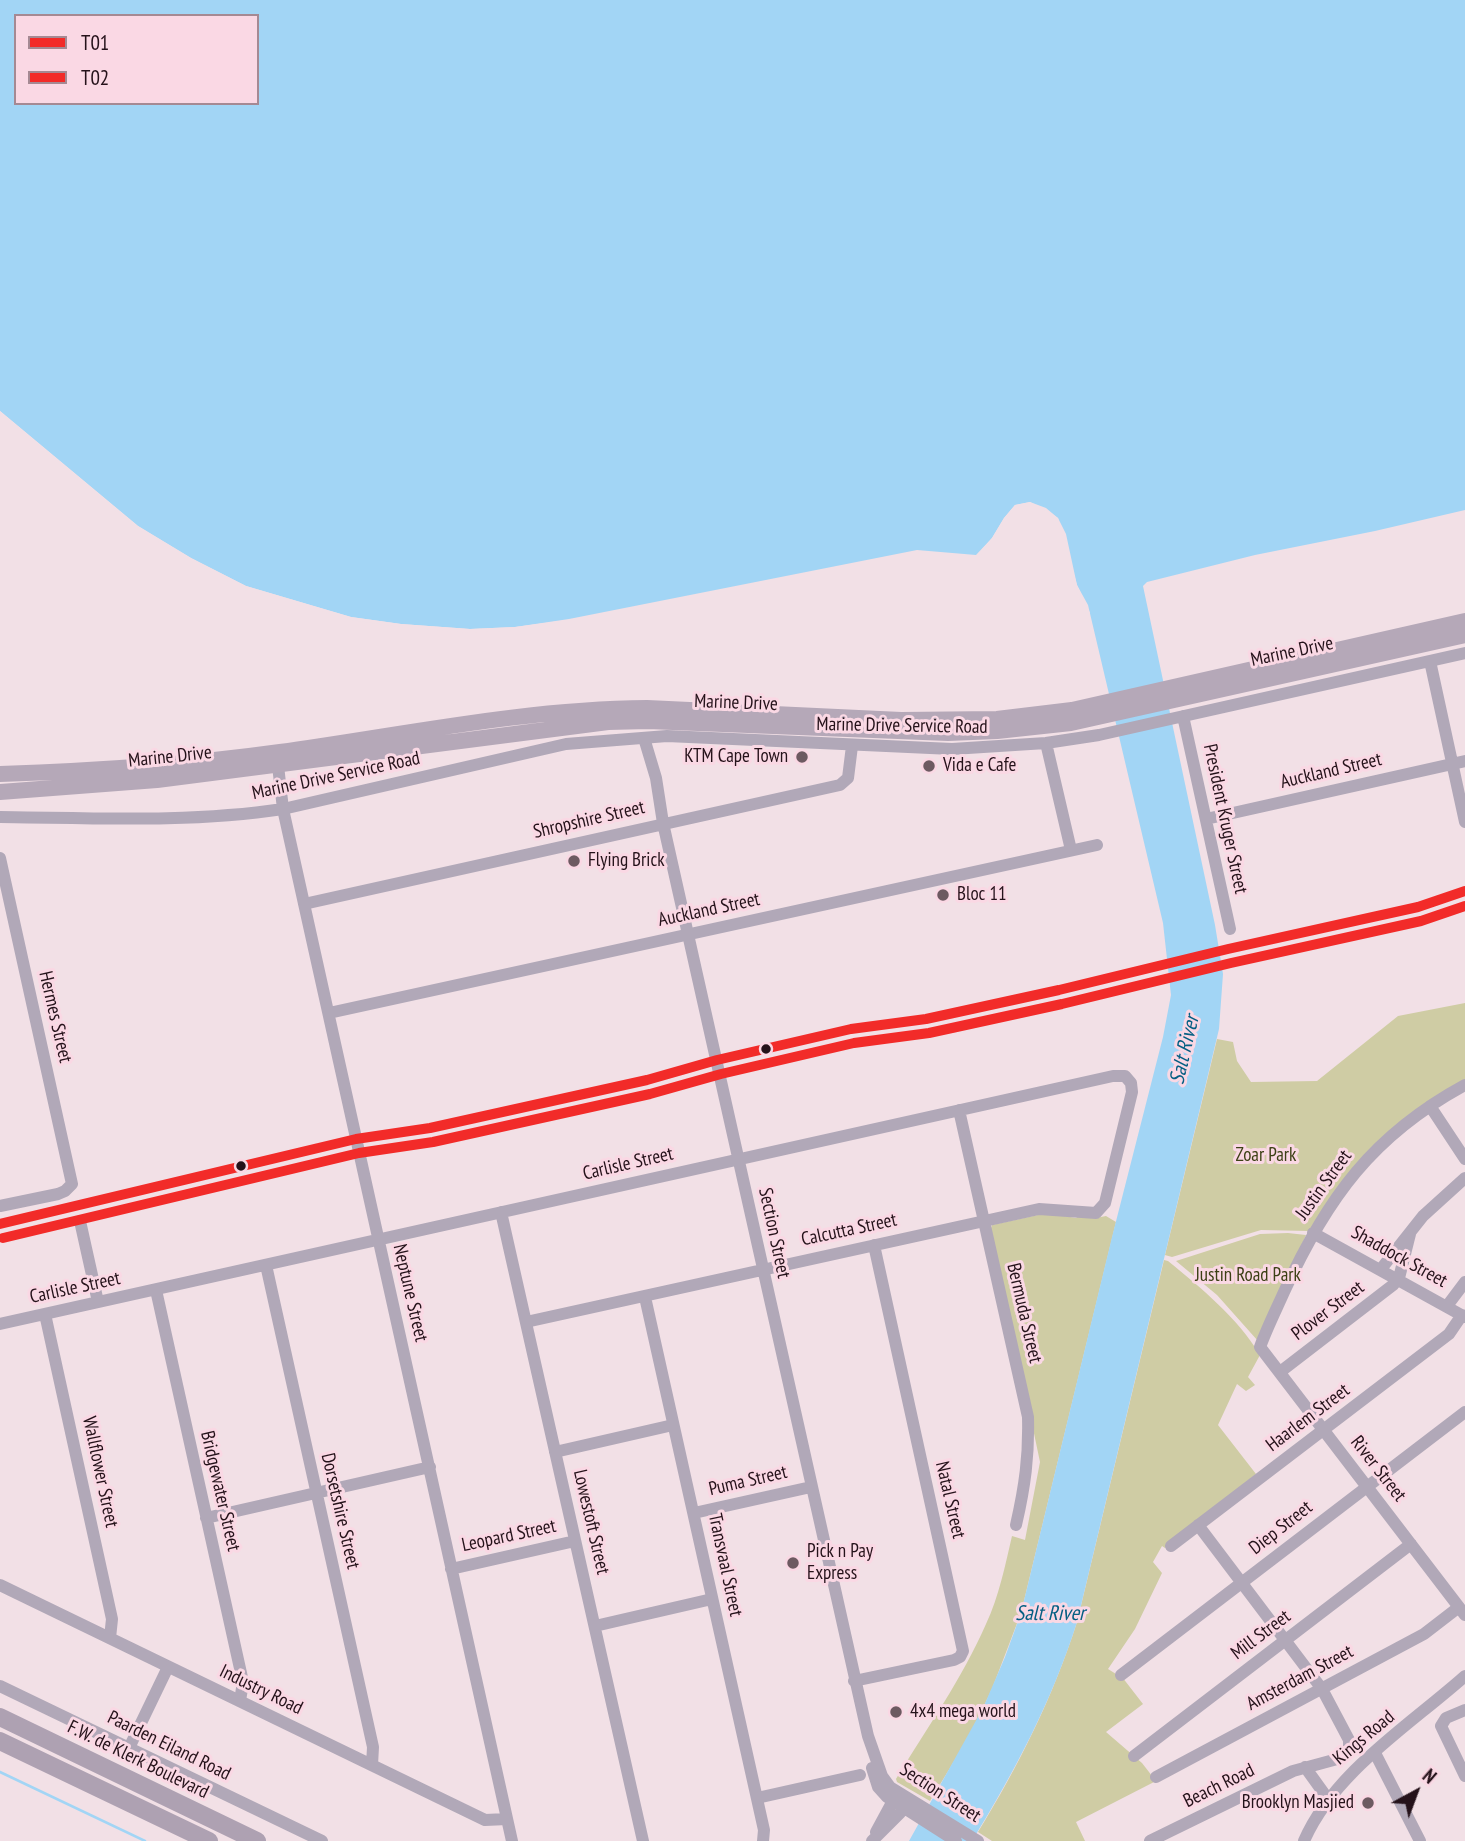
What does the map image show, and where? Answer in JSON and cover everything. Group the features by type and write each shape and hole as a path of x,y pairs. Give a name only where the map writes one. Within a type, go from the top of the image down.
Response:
{"highway":[{"name":"F.W. de Klerk Boulevard","path":"0,1717 257,1841"},
{"path":"0,1741 209,1841"}],"main road":[{"name":"Marine Drive","path":"0,792 157,780 539,715 606,708 951,721 997,719 1072,710 1094,711 1465,621"},
{"name":"Marine Drive","path":"1170,694 1465,635"},
{"name":"Marine Drive","path":"0,774 277,759"}],"street":[{"name":"Marine Drive Service Road","path":"0,817 206,818 284,809 566,744 667,736 952,749 1046,743 1099,735 1465,653"},
{"path":"1430,661 1459,762 1465,822"},
{"name":"President Kruger Street","path":"1179,717 1206,819 1230,929"},
{"name":"Section Street","path":"644,738 656,778 663,823 868,1736 874,1780 878,1787 923,1814 978,1841"},
{"path":"1046,743 1071,850"},
{"name":"Shropshire Street","path":"304,904 840,785 848,778 852,746"},
{"name":"Neptune Street","path":"277,759 284,809 304,904 512,1841"},
{"name":"Auckland Street","path":"1206,819 1459,762"},
{"name":"Auckland Street","path":"329,1013 1097,845"},
{"name":"Hermes Street","path":"0,858 72,1184 58,1194 0,1206"},
{"name":"Carlisle Street","path":"0,1324 959,1110 1123,1076 1131,1083 1132,1092 1105,1203 1099,1212"},
{"name":"Justin Street","path":"1261,1346 1313,1233 1342,1188 1371,1154 1406,1123 1465,1085"},
{"path":"1430,1107 1465,1159"},
{"name":"Bermuda Street","path":"959,1110 1028,1417 1026,1484 1016,1525"},
{"path":"1381,1269 1435,1204 1465,1178"},
{"name":"Calcutta Street","path":"526,1322 1045,1208 1094,1214 1099,1212"},
{"name":"Lowestoft Street","path":"501,1212 643,1841"},
{"path":"80,1221 98,1302"},
{"name":"Shaddock Street","path":"1313,1233 1464,1316"},
{"path":"1399,1278 1410,1234"},
{"name":"Natal Street","path":"855,1681 954,1660 960,1657 962,1651 874,1245"},
{"name":"Dorsetshire Street","path":"266,1265 373,1747 372,1765"},
{"name":"Plover Street","path":"1280,1372 1386,1292 1399,1278"},
{"path":"1447,1306 1465,1282"},
{"name":"Bridgewater Street","path":"156,1290 243,1682 240,1701"},
{"name":"Transvaal Street","path":"645,1297 764,1830 763,1841"},
{"name":"Wallflower Street","path":"45,1314 112,1619 110,1638"},
{"name":"Haarlem Street","path":"1171,1546 1449,1334 1464,1316"},
{"name":"River Street","path":"1261,1346 1462,1611"},
{"name":"Diep Street","path":"1121,1675 1465,1412"},
{"path":"555,1452 673,1425"},
{"path":"206,1518 430,1467"},
{"name":"Puma Street","path":"694,1513 811,1487"},
{"path":"1198,1525 1322,1689"},
{"name":"Leopard Street","path":"452,1569 575,1541"},
{"name":"Mill Street","path":"1134,1756 1411,1544"},
{"name":"Industry Road","path":"0,1585 485,1820 507,1819"},
{"path":"595,1626 712,1600"},
{"name":"Amsterdam Street","path":"1156,1777 1462,1611"},
{"path":"129,1748 168,1667"},
{"name":"Kings Road","path":"1304,1841 1328,1799 1343,1781 1465,1677"},
{"name":"Paarden Eiland Road","path":"0,1686 322,1841"},
{"name":"Beach Road","path":"1150,1841 1305,1767 1341,1758 1348,1751 1349,1740 1322,1689"},
{"path":"1465,1710 1442,1723 1442,1732 1465,1776"},
{"path":"1375,1753 1418,1840"},
{"path":"1305,1767 1328,1799"},
{"path":"757,1798 860,1775"},
{"path":"872,1841 895,1797"},
{"path":"872,1841 907,1804"},
{"name":"Section Street","path":"923,1814 956,1841"}],"green space":[{"name":"Zoar Park","path":"1465,1003 1465,1080 1423,1105 1309,1231 1261,1230 1172,1257 1165,1255 1217,1039 1233,1042 1237,1061 1251,1082 1317,1081 1398,1016"},
{"path":"1047,1213 1076,1218 1080,1215 1096,1218 1106,1216 1116,1222 1021,1613 992,1689 970,1735 930,1801 896,1779 977,1644 995,1603 1012,1536 1025,1540 1040,1462 991,1228 992,1225"},
{"name":"Justin Road Park","path":"1260,1234 1306,1235 1258,1341 1217,1295 1176,1261"},
{"path":"1164,1260 1218,1304 1241,1328 1260,1355 1248,1377 1255,1385 1246,1391 1237,1384 1218,1425 1256,1474 1165,1548 1162,1546 1153,1562 1162,1573 1135,1629 1108,1669 1119,1673 1143,1704 1106,1732 1142,1763 1156,1781 1076,1822 1085,1841 992,1841 978,1832 1034,1730 1077,1622"}],"water":[{"name":"Salt River","path":"0,0 1465,0 1465,510 1255,555 1147,582 1143,586 1215,925 1223,974 1219,1029 1077,1622 1056,1680 1031,1735 972,1841 909,1841 983,1708 1021,1613 1163,1037 1171,995 1163,923 1088,605 1077,585 1058,518 1030,502 1015,505 992,538 976,555 917,550 569,619 515,627 470,629 351,617 246,586 191,558 138,526 0,411"}],"pier":[{"path":"0,411 138,526 191,558 246,586 351,617 470,629 515,627 621,613 516,630 470,633 351,620 245,590 189,561 136,528 0,416"},
{"path":"1030,502 1046,508 1058,518 1066,534 1077,585 1090,613 1086,614 1074,586 1062,535 1055,520 1045,511 1030,506 1016,509 1006,520 995,540 979,557 971,558 992,538 1015,505"}],"waterway":[{"path":"0,1772 145,1841"}],"transit line":[{"name":"T01","path":"0,1224 356,1139 430,1128 647,1080 717,1060 851,1029 926,1019 1059,990 1418,907 1465,891"},
{"name":"T02","path":"3,1238 359,1153 433,1142 650,1094 721,1074 854,1043 929,1033 1062,1004 1421,921 1465,906"}],"place":[{"name":"KTM Cape Town","path":"802,757"},
{"name":"Vida e Cafe","path":"929,766"},
{"name":"Flying Brick","path":"574,861"},
{"name":"Bloc 11","path":"943,895"},
{"name":"Pick n Pay Express","path":"793,1563"},
{"name":"4x4 mega world","path":"896,1712"},
{"name":"Brooklyn Masjied","path":"1368,1803"}]}
